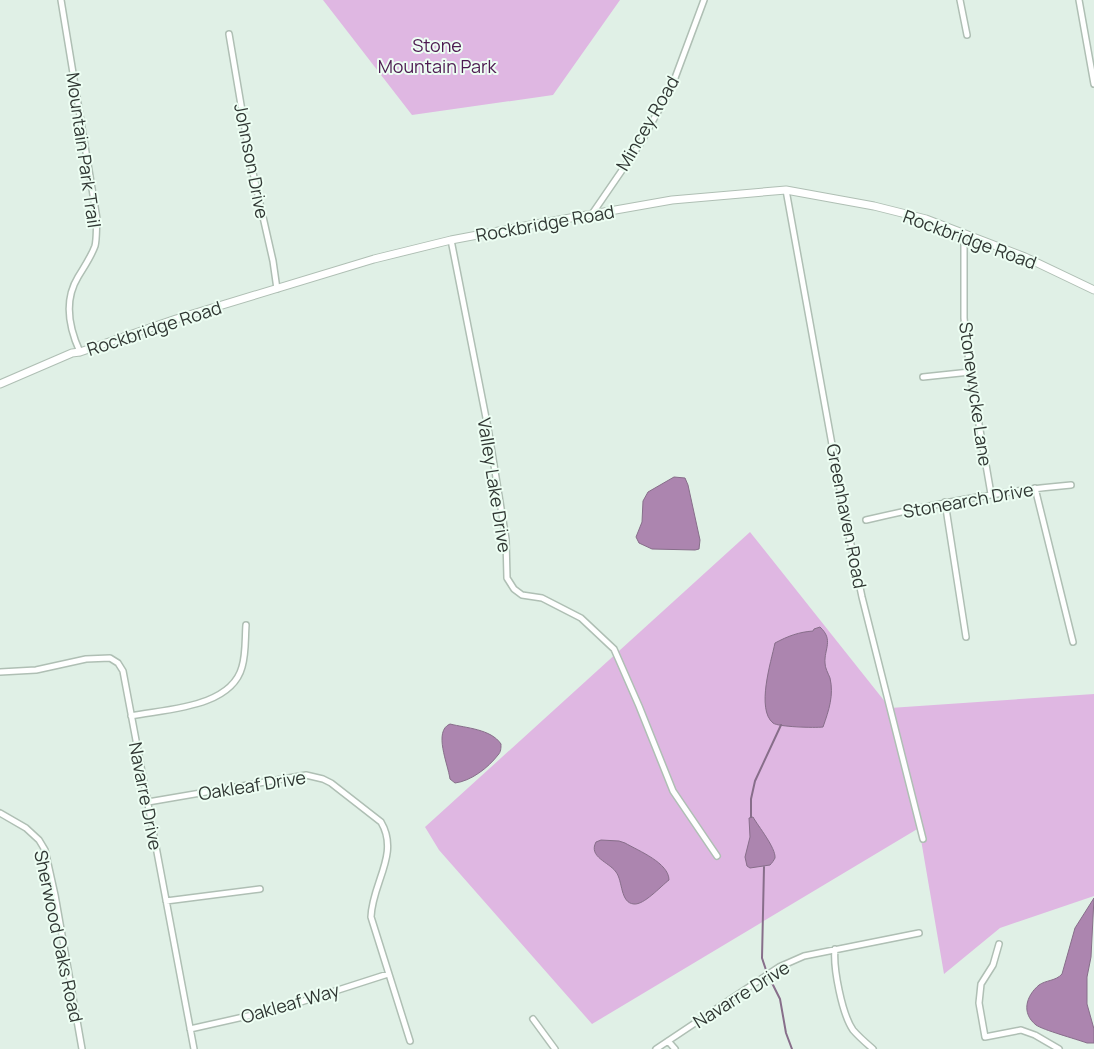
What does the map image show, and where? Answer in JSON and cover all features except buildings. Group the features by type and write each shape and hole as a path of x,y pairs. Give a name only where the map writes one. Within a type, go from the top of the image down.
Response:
{"main road":[{"name":"Rockbridge Road","path":"0,384 72,353 374,259 451,240 672,200 786,190 874,206 926,219 1025,257 1094,290"}],"street":[{"name":"Mountain Park Trail","path":"62,0 97,218 95,245 70,291 69,298 69,314 75,341 80,352"},
{"name":"Mincey Road","path":"592,214 640,144 672,86 704,0"},
{"path":"960,0 967,35"},
{"path":"1079,0 1094,84"},
{"name":"Johnson Drive","path":"229,34 251,165 273,261 277,289"},
{"name":"Greenhaven Road","path":"786,190 844,511 862,596 923,839"},
{"name":"Stonewycke Lane","path":"964,234 964,318 970,372 991,494"},
{"name":"Valley Lake Drive","path":"451,240 488,428 506,539 507,578 514,589 522,595 542,598 582,618 614,649 673,792 717,856"},
{"path":"923,377 970,372"},
{"name":"Stonearch Drive","path":"866,520 945,502 991,494 1071,485"},
{"path":"1035,488 1073,642"},
{"path":"945,502 966,637"},
{"path":"131,716 205,702 221,694 234,682 242,667 246,624"},
{"name":"Navarre Drive","path":"0,672 36,670 86,659 110,658 118,663 122,670 194,1049"},
{"name":"Oakleaf Drive","path":"148,802 296,775 315,776 331,783 381,822 388,838 387,856 372,903 371,917 410,1041"},
{"name":"Sherwood Oaks Road","path":"0,813 26,828 39,840 45,850 82,1049"},
{"path":"166,901 260,889"},
{"name":"Navarre Drive","path":"656,1049 779,967 804,956 919,933"},
{"path":"999,944 993,965 982,984 979,1003 985,1037 1021,1030 1035,1035 1059,1049"},
{"path":"835,949 836,972 847,1018 853,1029 873,1049"},
{"name":"Oakleaf Way","path":"190,1029 279,1009 388,974"},
{"path":"533,1019 555,1049"},
{"path":"668,1041 676,1049"}],"green space":[{"name":"Stone Mountain Park","path":"323,0 620,0 553,95 412,115"},
{"path":"750,532 890,708 1094,694 1094,896 1000,928 944,974 919,828 592,1024 439,850 425,827"}],"shaded area":[{"path":"674,477 685,478 688,485 700,540 699,549 652,549 639,543 636,537 642,522 643,501 648,492"},
{"path":"820,627 827,636 825,665 830,678 831,690 829,709 823,727 789,726 773,723 768,716 765,697 775,643 784,638 813,631"},
{"path":"450,724 485,732 497,739 501,744 499,754 484,769 467,780 455,783 450,779 442,741 445,728"},
{"path":"753,817 770,843 775,858 770,865 750,868 747,866 745,857 750,837 749,818"},
{"path":"601,840 619,841 645,854 664,868 669,880 642,902 638,904 629,903 624,896 616,872 600,859 595,852 596,842"},
{"path":"1094,898 1091,957 1087,977 1087,1004 1094,1029 1094,1043 1087,1043 1036,1025 1028,1015 1027,1005 1031,994 1039,985 1062,974 1075,928"}],"waterway":[{"path":"751,817 751,799 755,781 781,725"},
{"path":"764,867 762,958 766,970"},
{"path":"770,979 780,999 786,1033 792,1049"}]}
